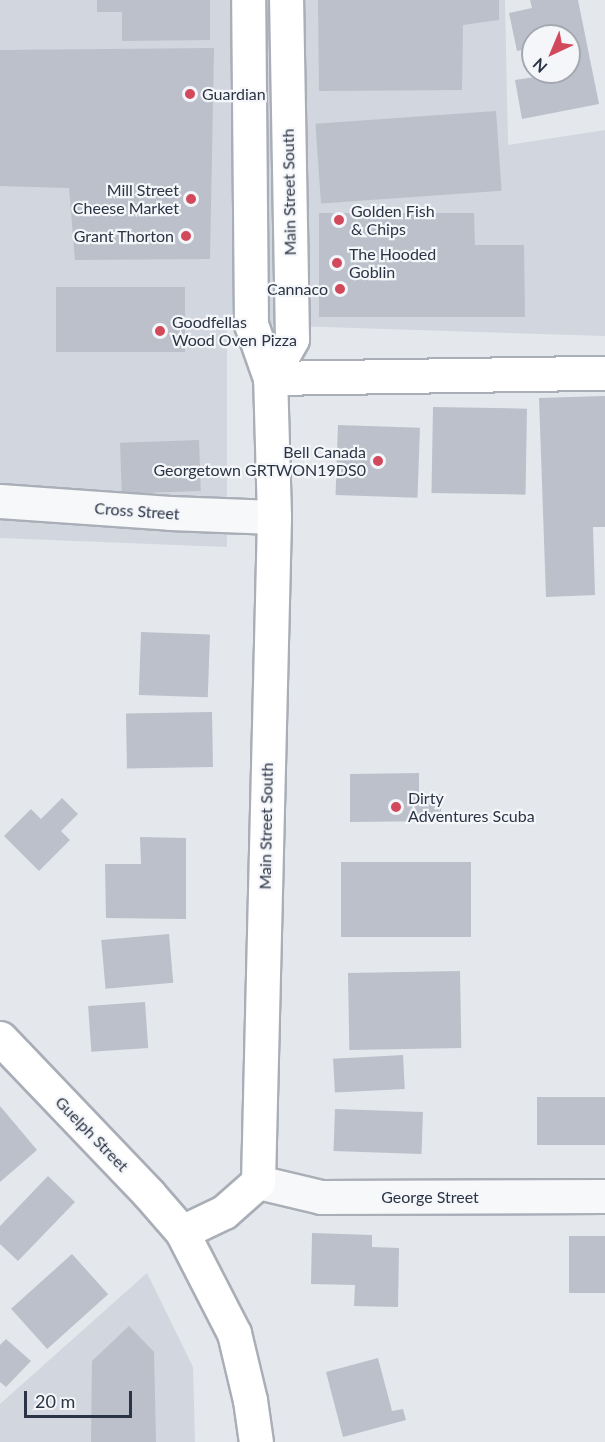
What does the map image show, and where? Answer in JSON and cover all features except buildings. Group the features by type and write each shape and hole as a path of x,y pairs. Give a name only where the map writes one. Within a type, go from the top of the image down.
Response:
{"main road":[{"name":"Main Street South","path":"248,0 251,324 270,378 274,517 258,1182"},
{"name":"Main Street South","path":"270,378 292,339 286,0"},
{"path":"270,378 605,373"},
{"name":"Guelph Street","path":"0,1038 149,1194 182,1232 234,1333 250,1400 256,1442"},
{"path":"182,1232 224,1212 258,1182"}],"street":[{"name":"Cross Street","path":"0,501 170,513 274,517"},
{"name":"George Street","path":"258,1182 321,1197 605,1196"}],"shaded area":[{"path":"0,0 505,0 508,145 605,130 605,336 227,324 227,547 0,538"},
{"path":"147,1273 193,1367 195,1442 0,1442 0,1404"}],"place":[{"name":"Guardian","path":"190,94"},
{"name":"Mill Street Cheese Market","path":"191,199"},
{"name":"Golden Fish & Chips","path":"339,220"},
{"name":"Grant Thorton","path":"186,236"},
{"name":"The Hooded Goblin","path":"337,263"},
{"name":"Cannaco","path":"340,289"},
{"name":"Goodfellas Wood Oven Pizza","path":"160,331"},
{"name":"Bell Canada Georgetown GRTWON19DS0","path":"378,461"},
{"name":"Dirty Adventures Scuba","path":"396,807"}]}
